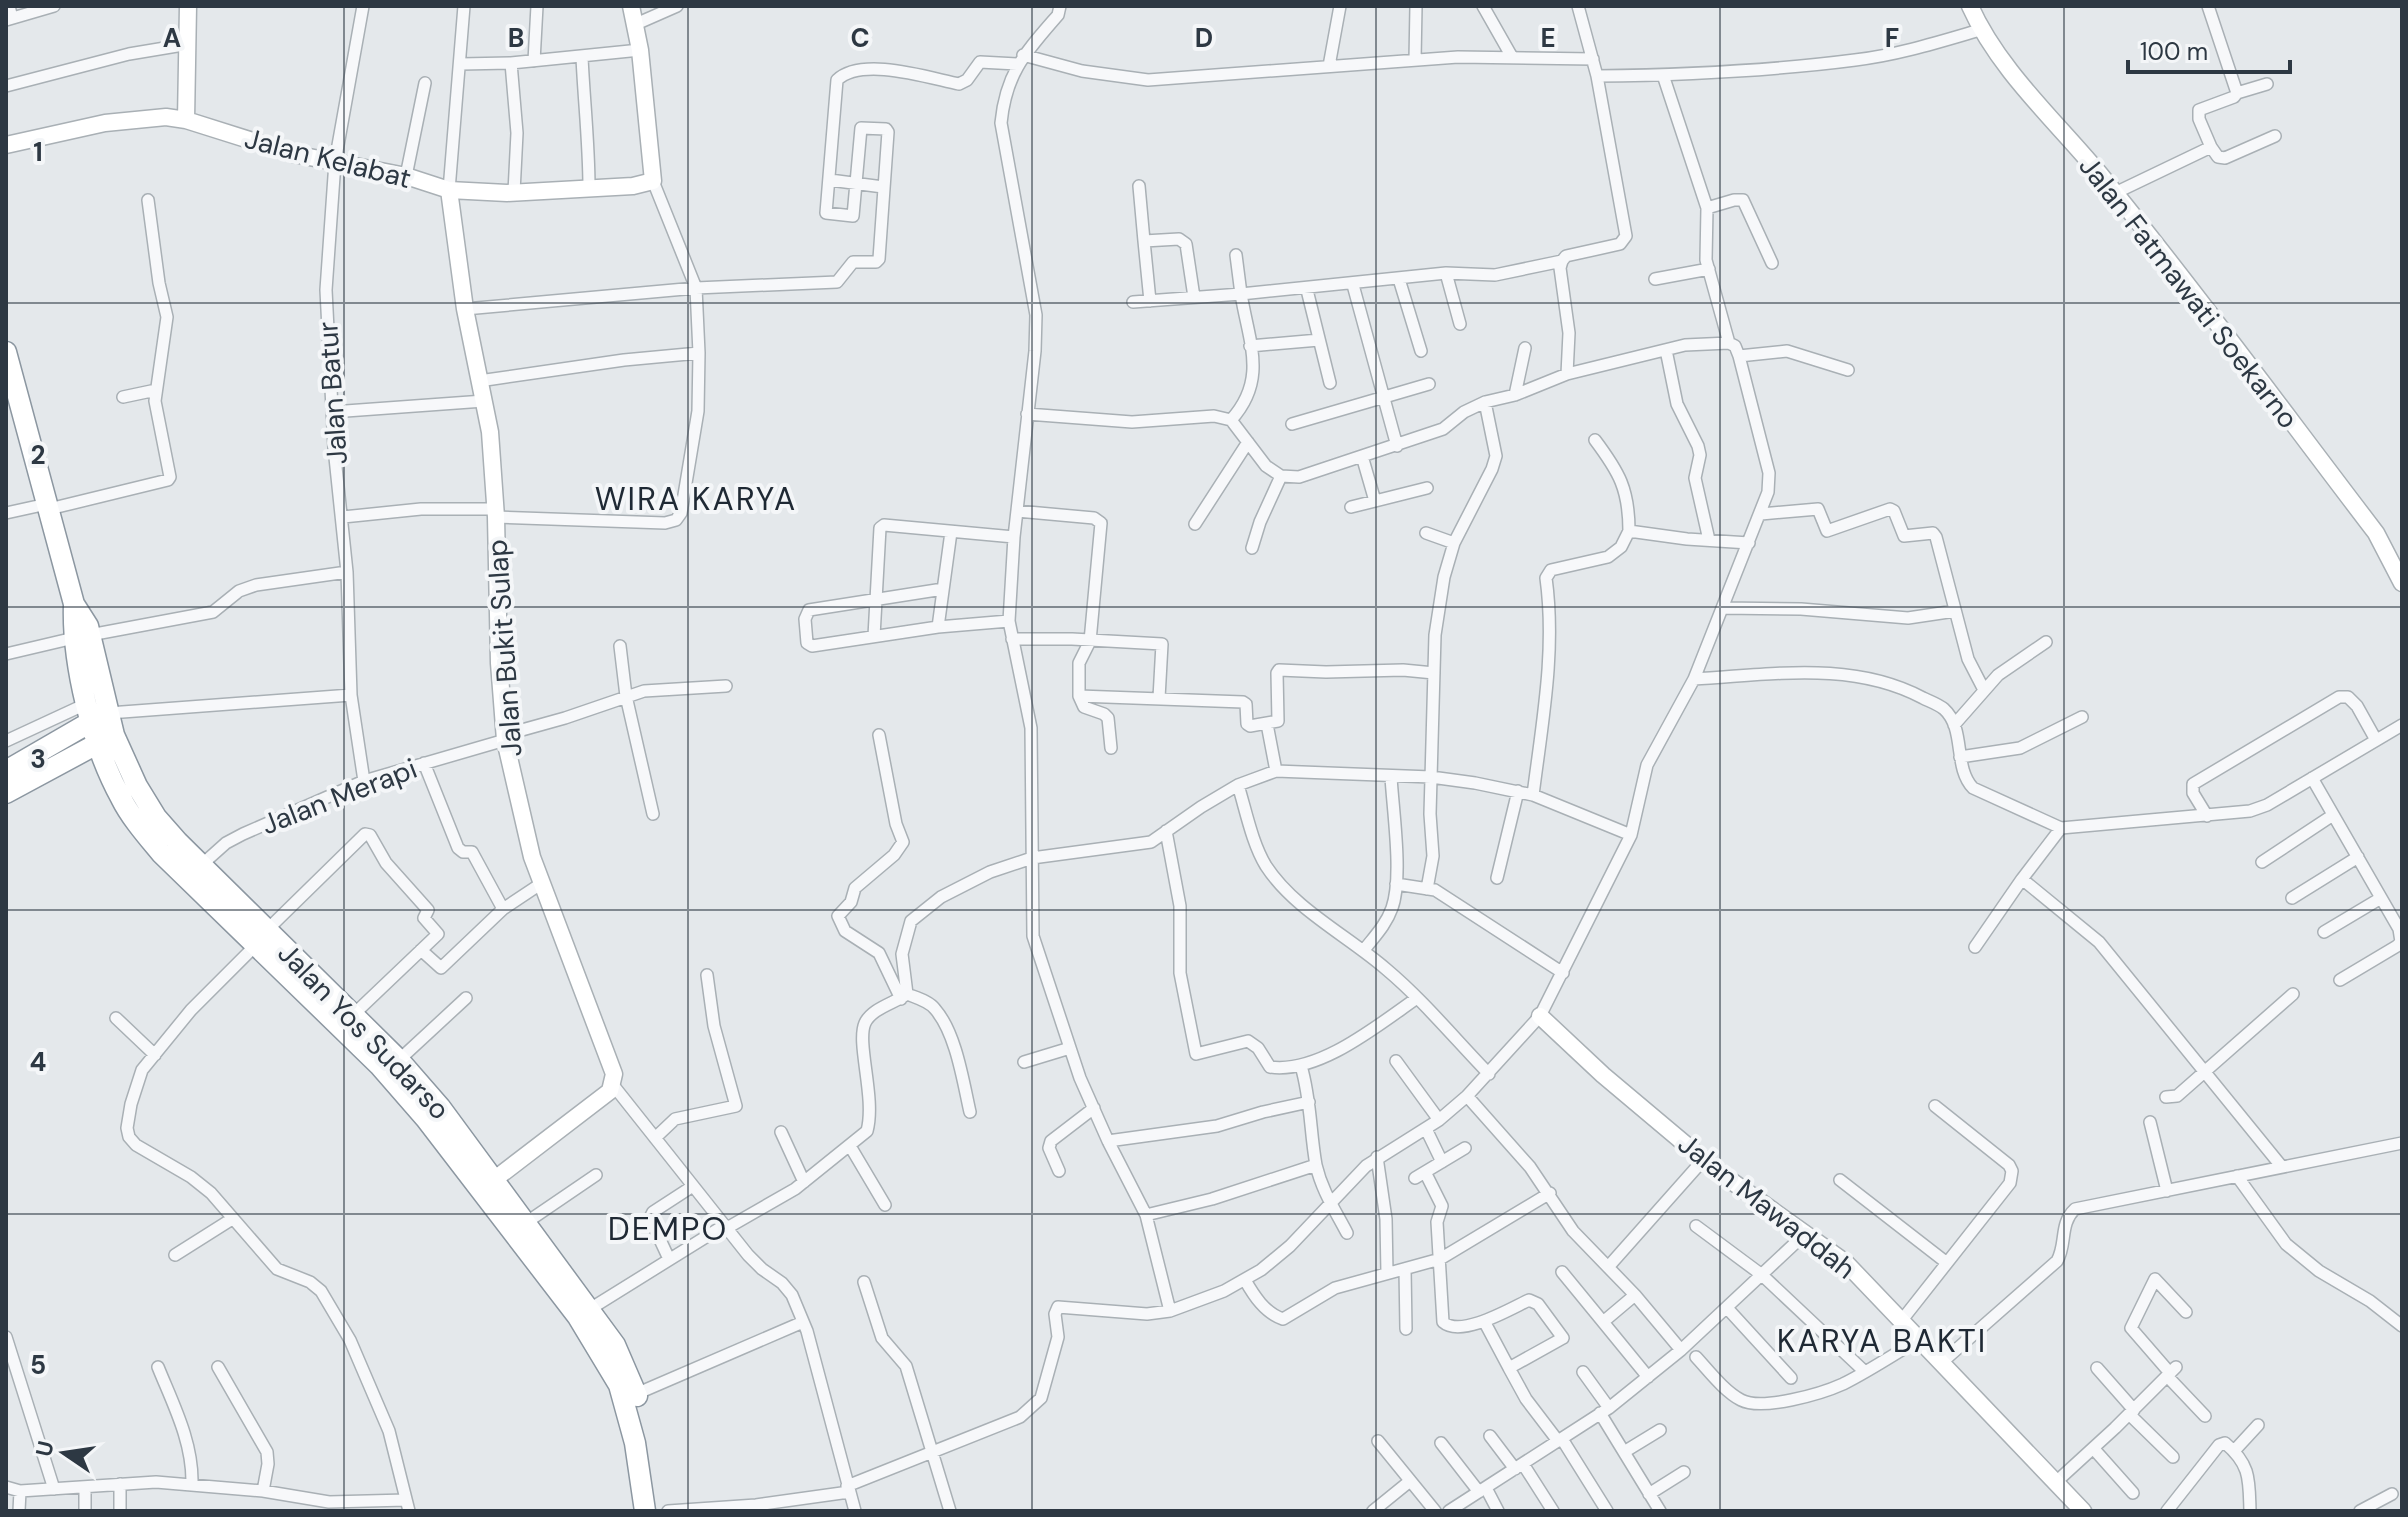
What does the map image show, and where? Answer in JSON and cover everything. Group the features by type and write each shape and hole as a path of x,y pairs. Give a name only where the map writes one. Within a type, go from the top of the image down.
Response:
{"highway":[{"name":"Jalan Yos Sudarso","path":"6,352 74,604 96,712 120,797 140,828 195,872 261,938 426,1119 527,1222 615,1345 636,1394 645,1511"},
{"path":"6,771 96,712"},
{"path":"6,793 106,739"},
{"name":"Jalan Yos Sudarso","path":"261,938 353,1015 399,1060 440,1107 602,1354 619,1385 642,1441 659,1511"}],"street":[{"path":"9,15 54,6"},
{"path":"186,120 188,6"},
{"name":"Jalan Batur","path":"363,6 335,162 326,290 332,412 347,572 351,695 364,781"},
{"path":"449,190 464,6"},
{"path":"534,61 537,6"},
{"path":"343,517 421,509 665,523 676,520 681,513 698,411 696,288 653,181 640,50 631,6"},
{"path":"636,24 677,6"},
{"path":"1329,66 1340,6"},
{"path":"1415,60 1416,6"},
{"path":"1483,6 1512,57"},
{"path":"1567,374 1569,333 1560,268 1562,261 1566,256 1620,244 1626,236 1597,76 1578,6"},
{"name":"Jalan Fatmawati Soekarno","path":"1970,6 1980,30 2115,193 2376,533 2402,583"},
{"path":"2208,6 2237,93"},
{"path":"1059,11 1020,59 1002,110 1001,123 1035,298 1035,351 1014,537 1009,621 1031,728 1034,943 1094,1108 1146,1215 1170,1311"},
{"path":"1597,76 1663,75 1856,60 1910,50 1980,30"},
{"path":"6,86 129,54 189,44"},
{"path":"461,64 511,63 640,50"},
{"path":"582,57 584,108 589,134 589,188"},
{"path":"465,309 696,288 830,284 843,277 853,262 877,261 886,129 861,128 852,217 827,213 837,80 850,71 879,69 959,84 967,80 980,62 1020,59 1148,80 1458,57 1593,59"},
{"path":"511,63 517,133 514,192"},
{"path":"1663,75 1707,208 1709,269 1729,343"},
{"path":"406,176 425,83"},
{"path":"2267,84 2199,110 2199,119 2218,157 2225,158 2275,136"},
{"name":"Jalan Kelabat","path":"6,145 105,123 148,117 186,120 268,147 406,176 449,190 514,192 633,186 653,181"},
{"path":"2115,193 2211,147"},
{"path":"830,180 883,187"},
{"path":"1139,186 1150,301"},
{"name":"Jalan Bukit Sulap","path":"449,190 465,309 490,432 504,738 532,857 614,1074 613,1085"},
{"path":"6,513 168,480 170,477 156,409 167,317 159,283 148,200"},
{"path":"1707,208 1743,200 1772,263"},
{"path":"1144,241 1179,239 1184,242 1189,253 1194,297"},
{"path":"1231,420 1244,405 1252,387 1254,372 1236,255"},
{"path":"1133,302 1307,290 1446,273 1495,275 1562,261"},
{"path":"1655,279 1709,269"},
{"path":"1446,273 1460,324"},
{"path":"1399,279 1421,351"},
{"path":"1353,285 1397,446"},
{"path":"1307,290 1330,383"},
{"path":"1250,346 1319,340"},
{"path":"668,1511 756,1505 848,1489 1020,1417 1041,1398 1057,1344 1055,1314 1058,1307 1135,1313 1170,1311 1224,1291 1245,1280 1290,1246 1355,1175 1377,1157 1426,1129 1467,1096 1540,1016 1563,973 1631,835 1647,765 1694,679 1768,492 1769,473 1739,356 1735,346 1729,343 1685,345 1567,374 1515,395 1485,402 1464,412 1443,429 1299,477 1281,476 1266,466 1231,420 1214,416 1132,422 1027,414"},
{"path":"1515,395 1525,348"},
{"path":"1666,350 1677,404 1698,446 1700,455 1695,478 1709,540"},
{"path":"1739,356 1787,351 1848,370"},
{"path":"479,381 624,360 699,353"},
{"path":"1292,424 1429,384"},
{"path":"123,397 156,390"},
{"path":"332,412 484,401"},
{"path":"1427,889 1433,856 1431,777 1435,635 1442,588 1454,543 1496,456 1485,402"},
{"path":"1533,795 1550,663 1546,578 1551,570 1615,553 1629,531 1629,505 1623,482 1595,440"},
{"path":"1195,524 1248,442"},
{"path":"1362,456 1375,501"},
{"path":"1252,548 1281,476"},
{"path":"1351,507 1427,488"},
{"path":"1761,514 1818,509 1827,531 1892,510 1904,536 1929,533 1936,537 1968,659 1984,690"},
{"path":"1017,511 1094,518 1101,523 1090,641 1079,663 1079,696 1084,707 1108,718 1111,748"},
{"path":"874,636 880,528 884,525 1014,537"},
{"path":"1629,531 1749,543"},
{"path":"938,627 951,532"},
{"path":"1426,533 1454,543"},
{"path":"6,654 82,636 213,612 239,591 256,585 347,572"},
{"path":"943,589 814,608 806,613 807,643 812,646 938,627 1009,621"},
{"path":"1722,608 1801,609 1908,618 1955,611"},
{"path":"1012,639 1163,645 1159,698"},
{"path":"1954,725 1998,675 2046,642"},
{"path":"620,646 626,696 653,814"},
{"path":"1079,696 1243,702 1246,704 1248,725 1267,724 1278,721 1279,670 1434,673"},
{"path":"1694,679 1823,672 1875,678 1910,691 1944,709 1954,725 1966,781 1973,788 2061,828 2250,811 2267,805 2402,725"},
{"name":"Jalan Merapi","path":"195,872 226,843 364,781 644,691 726,686"},
{"path":"6,741 96,712 351,695"},
{"path":"2207,816 2193,793 2193,784 2339,697 2348,697 2357,706 2376,740"},
{"path":"1960,757 2020,748 2082,717"},
{"path":"1267,724 1276,771"},
{"path":"879,735 896,824 903,842 894,855 860,883 852,893 848,907 838,916 845,931 879,953 902,998"},
{"path":"424,763 458,848 463,852 472,852 503,909"},
{"path":"902,998 902,954 911,921 953,891 990,872 1032,858 1151,842 1238,785 1276,771 1431,777 1518,791 1631,835"},
{"path":"1364,950 1386,922 1393,906 1396,884 1391,777"},
{"path":"2312,778 2399,929 2401,942 2340,980"},
{"path":"1238,785 1268,869 1330,928 1364,950 1417,998 1489,1074"},
{"path":"1497,878 1518,791"},
{"path":"2262,862 2333,815"},
{"path":"1975,947 2061,828"},
{"path":"1166,831 1180,906 1178,945 1181,984 1196,1054 1248,1041 1258,1048 1270,1067 1301,1066 1335,1052 1417,998"},
{"path":"6,1487 20,1491 156,1482 263,1491 300,1505 329,1502 407,1505 389,1431 350,1340 329,1302 310,1282 277,1269 211,1193 136,1145 129,1137 127,1128 142,1070 191,1010 368,834 386,863 428,910 424,918 438,934 353,1015"},
{"path":"2292,898 2358,857"},
{"path":"2022,879 2099,942 2282,1167"},
{"path":"421,950 441,968 503,909 542,883"},
{"path":"1396,884 1435,890 1563,973"},
{"path":"2324,932 2381,898"},
{"path":"655,1138 675,1119 736,1106 714,1026 707,975"},
{"path":"2166,1097 2177,1096 2293,994"},
{"path":"399,1060 466,998"},
{"path":"590,1309 669,1259 804,1182 867,1131 871,1115 865,1022 882,1008 902,998 929,1003 944,1023 957,1057 970,1112"},
{"name":"Jalan Mawaddah","path":"1540,1016 1603,1075 1704,1159 1846,1263 2083,1511"},
{"path":"116,1018 155,1055"},
{"path":"1024,1062 1070,1048"},
{"path":"1396,1061 1439,1120"},
{"path":"1301,1066 1309,1102 1316,1165 1330,1205 1347,1233"},
{"path":"488,1184 610,1091 613,1085 762,1269 782,1283 792,1295 803,1322 855,1511"},
{"path":"1467,1096 1550,1193 1573,1231 1609,1266 1681,1350"},
{"path":"1108,1141 1217,1126 1309,1102"},
{"path":"1902,1320 2010,1183 2012,1171 2009,1165 1935,1106"},
{"path":"1059,1171 1049,1148 1051,1141 1094,1108"},
{"path":"2150,1122 2167,1191"},
{"path":"1426,1129 1442,1162"},
{"path":"781,1132 804,1182"},
{"path":"1941,1363 2057,1261 2061,1255 2065,1223 2075,1209 2402,1143"},
{"path":"850,1146 885,1205"},
{"path":"1465,1148 1420,1175 1442,1206 1437,1222 1443,1322 1452,1327 1484,1321 1529,1300 1534,1301 1563,1336 1560,1341 1509,1368"},
{"path":"1377,1157 1386,1219 1387,1273"},
{"path":"1609,1266 1704,1159"},
{"path":"1146,1215 1212,1199 1316,1165"},
{"path":"527,1222 596,1175"},
{"path":"2237,1176 2286,1244 2319,1271 2370,1301 2402,1326"},
{"path":"1840,1180 1947,1263"},
{"path":"669,1259 650,1218 653,1212 693,1186"},
{"path":"1245,1280 1255,1297 1270,1312 1283,1319 1335,1288 1440,1259 1550,1193"},
{"path":"175,1255 232,1219"},
{"path":"1696,1226 1762,1275 1864,1371"},
{"path":"1449,1511 1560,1440 1648,1377 1806,1233"},
{"path":"1405,1269 1406,1329"},
{"path":"1562,1272 1648,1377"},
{"path":"2186,1312 2155,1279 2131,1328 2205,1416"},
{"path":"864,1282 882,1338 906,1366 950,1511"},
{"path":"1603,1322 1635,1295"},
{"path":"1727,1308 1791,1378"},
{"path":"1484,1321 1526,1399 1560,1440 1607,1511"},
{"path":"636,1394 803,1322"},
{"path":"6,1337 54,1489"},
{"path":"1696,1357 1738,1398 1756,1404 1841,1385 1918,1340"},
{"path":"158,1367 183,1427 191,1461 192,1484"},
{"path":"218,1367 267,1452 263,1491"},
{"path":"2097,1368 2173,1457"},
{"path":"1583,1372 1624,1452 1660,1511"},
{"path":"2056,1482 2171,1372"},
{"path":"2234,1451 2258,1425"},
{"path":"1624,1452 1660,1430"},
{"path":"1490,1436 1519,1466 1553,1511"},
{"path":"1378,1441 1435,1511"},
{"path":"1441,1443 1498,1511"},
{"path":"2167,1511 2219,1445 2225,1443 2248,1473 2250,1511"},
{"path":"2093,1448 2133,1493"},
{"path":"1649,1494 1684,1472"},
{"path":"1373,1511 1410,1481"},
{"path":"120,1484 120,1511"},
{"path":"85,1488 85,1511"},
{"path":"19,1511 20,1491"},
{"path":"2360,1511 2392,1494"}],"district":[{"name":"WIRA KARYA","path":"696,499"},
{"name":"DEMPO","path":"668,1229"},
{"name":"KARYA BAKTI","path":"1882,1341"}]}
